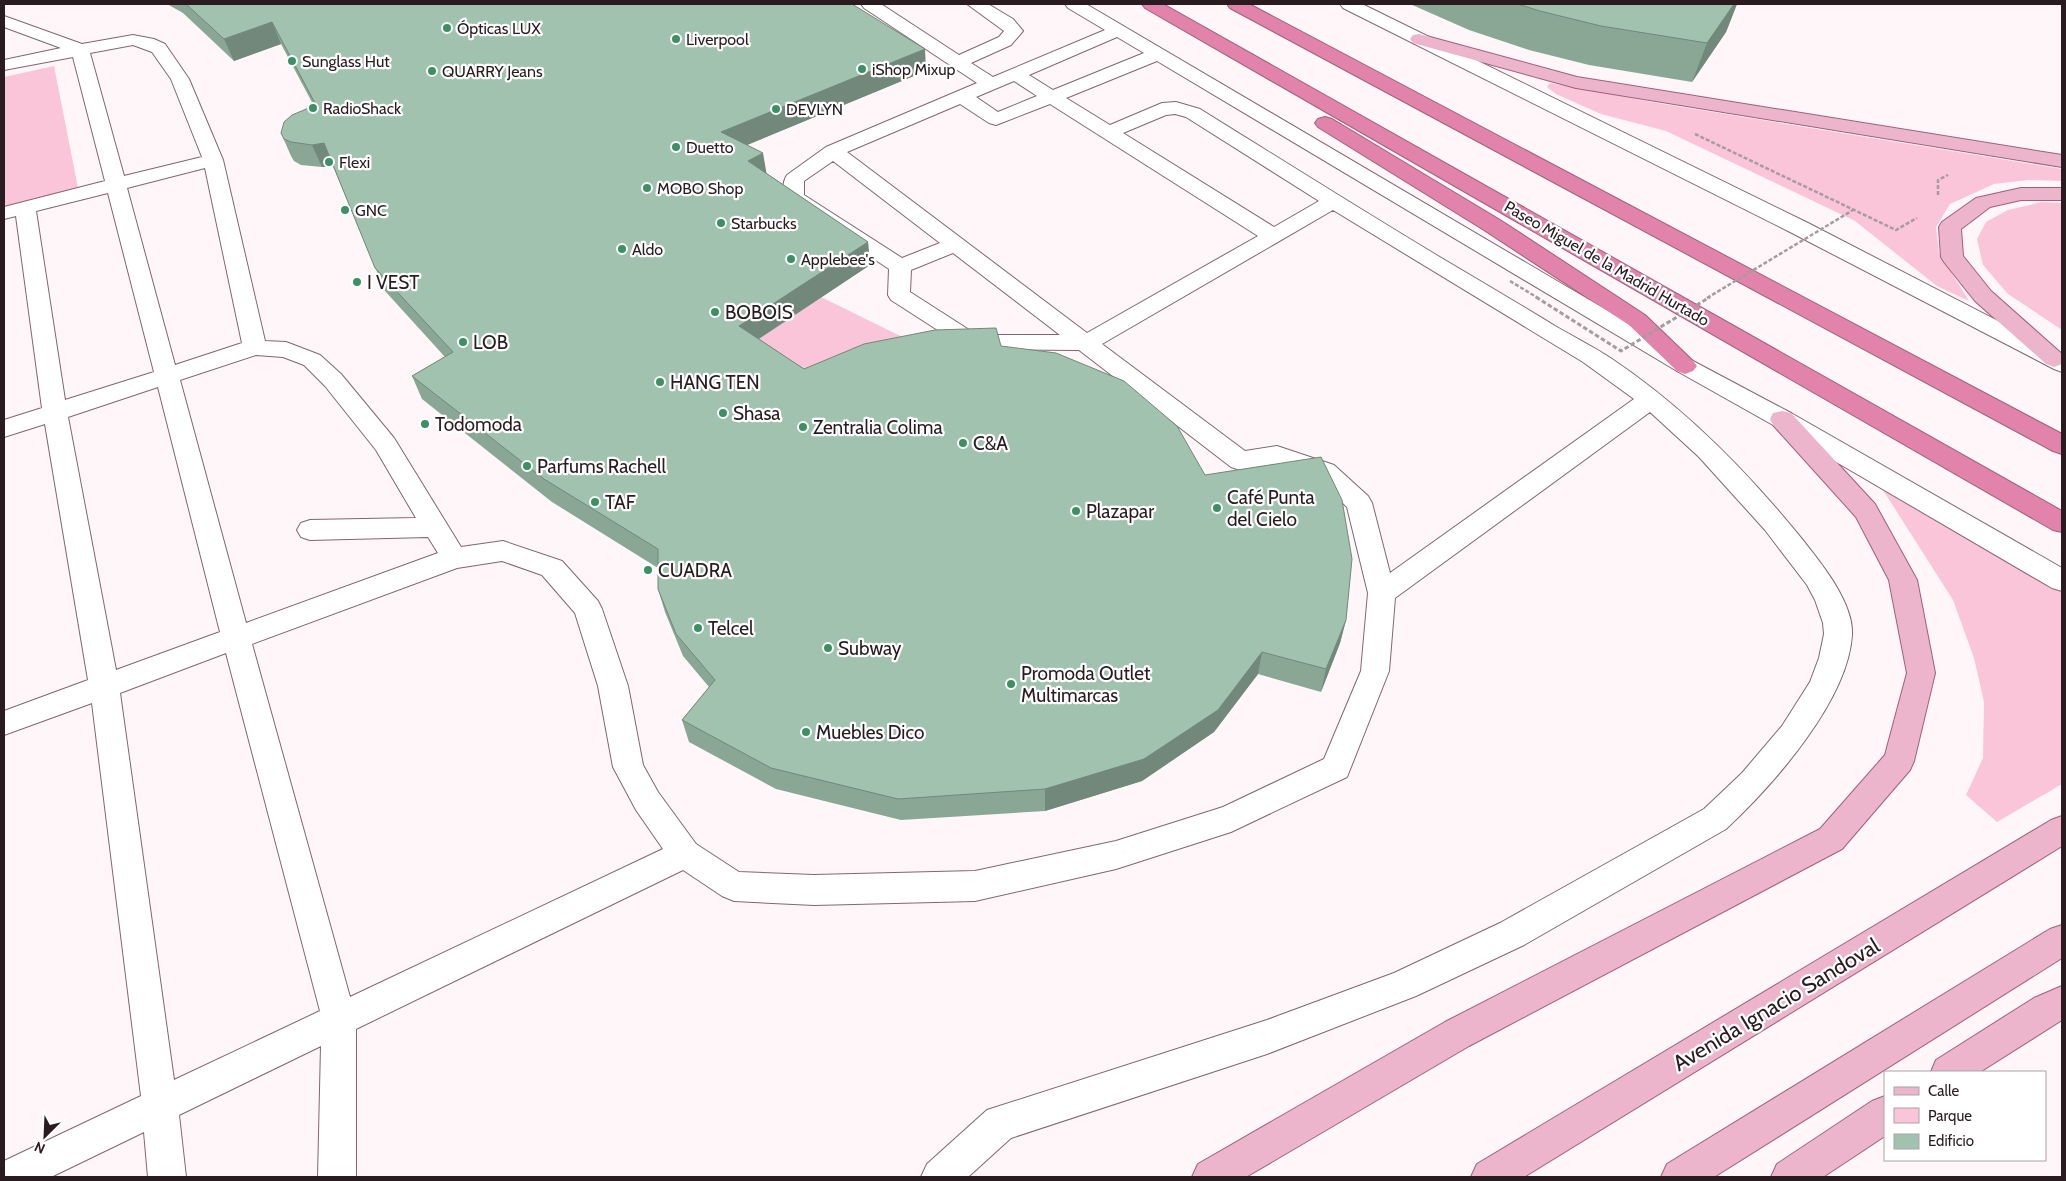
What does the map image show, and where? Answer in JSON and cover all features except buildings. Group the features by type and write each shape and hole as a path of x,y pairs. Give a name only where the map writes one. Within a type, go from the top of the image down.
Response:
{"highway":[{"name":"Paseo Miguel de la Madrid Hurtado","path":"1151,4 2062,522"},
{"path":"1236,4 2062,445"},
{"path":"1170,14 1333,129 1492,226 1637,320 1685,366"}],"main road":[{"path":"1419,39 1576,82 2062,161"},
{"path":"2058,361 1983,296 1952,258 1950,227 1983,202 2022,194 2062,194"},
{"path":"1211,1177 1457,1034 1831,840 1899,761 1921,673 1903,580 1866,511 1782,420"},
{"name":"Avenida Ignacio Sandoval","path":"1490,1177 2062,830"},
{"path":"1680,1177 2062,940"},
{"path":"1951,1071 2046,1010 2062,1002"},
{"path":"1790,1177 1884,1115"}],"street":[{"path":"870,4 991,84"},
{"path":"958,62 1005,41 1014,31 1007,23 976,4"},
{"path":"1074,4 1685,366 2062,581"},
{"path":"1348,4 1800,228 2058,361"},
{"path":"4,22 80,49"},
{"path":"900,267 794,197 794,179 833,151 1119,30"},
{"path":"4,65 133,40 148,43 158,48 180,79 213,160 255,347"},
{"path":"80,49 339,1019 337,1177"},
{"path":"962,97 996,119 1159,54"},
{"path":"1015,74 1274,236"},
{"path":"940,1177 1000,1123 1267,1037 1404,985 1512,934 1715,819 1741,796 1782,750 1827,680 1838,634 1835,615 1812,570 1768,514 1701,444 1650,400 1605,366 1333,202 1193,113 1176,108 1162,109 1107,133"},
{"path":"4,723 454,558 503,551 552,568 588,609 613,686 628,767 646,802 685,854 734,886 814,890 975,886 1116,855 1231,818 1336,768 1375,671 1382,593 1359,503 1326,472 1277,455 1240,461 833,151"},
{"path":"167,1177 160,1106 104,686 55,412 14,210 213,160"},
{"path":"900,267 899,295 972,342 1086,343 1333,202"},
{"path":"900,267 956,244"},
{"path":"4,429 255,347 286,350 312,360 333,380 385,444 454,558"},
{"path":"1382,593 1650,400"},
{"path":"310,530 436,528"},
{"path":"11,1177 685,854"}],"path":[{"path":"1938,197 1938,180 1974,164 1988,149"},
{"path":"1510,282 1621,351 1853,210 1896,230 1925,214"}],"green space":[{"path":"54,66 78,188 4,207 4,77"},
{"path":"1550,83 1657,103 2062,169 2062,181 2028,180 1994,184 1950,204 1936,227 1939,253 1969,301 1937,286 1855,221 1666,131 1601,114 1556,94 1547,87"},
{"path":"2042,202 2062,203 2062,330 2008,294 1983,265 1977,239 1986,222 2008,210"},
{"path":"821,297 937,354 808,392 743,349"},
{"path":"1883,490 2062,592 2062,784 1997,822 1966,795 1983,758 1984,702 1974,658 1953,600"}],"place":[{"name":"Ópticas LUX","path":"447,28"},
{"name":"Liverpool","path":"676,39"},
{"name":"Sunglass Hut","path":"292,61"},
{"name":"iShop Mixup","path":"862,69"},
{"name":"QUARRY Jeans","path":"432,71"},
{"name":"RadioShack","path":"313,108"},
{"name":"DEVLYN","path":"776,109"},
{"name":"Duetto","path":"676,147"},
{"name":"Flexi","path":"329,162"},
{"name":"MOBO Shop","path":"647,188"},
{"name":"GNC","path":"345,210"},
{"name":"Starbucks","path":"721,223"},
{"name":"Aldo","path":"622,249"},
{"name":"Applebee's","path":"791,259"},
{"name":"I VEST","path":"357,282"},
{"name":"BOBOIS","path":"715,312"},
{"name":"LOB","path":"463,342"},
{"name":"HANG TEN","path":"660,382"},
{"name":"Shasa","path":"723,413"},
{"name":"Todomoda","path":"425,424"},
{"name":"Zentralia Colima","path":"803,427"},
{"name":"C&A","path":"963,443"},
{"name":"Parfums Rachell","path":"527,466"},
{"name":"TAF","path":"595,502"},
{"name":"Café Punta del Cielo","path":"1217,508"},
{"name":"Plazapar","path":"1076,511"},
{"name":"CUADRA","path":"648,570"},
{"name":"Telcel","path":"698,628"},
{"name":"Subway","path":"828,648"},
{"name":"Promoda Outlet Multimarcas","path":"1011,684"},
{"name":"Muebles Dico","path":"806,732"}]}
